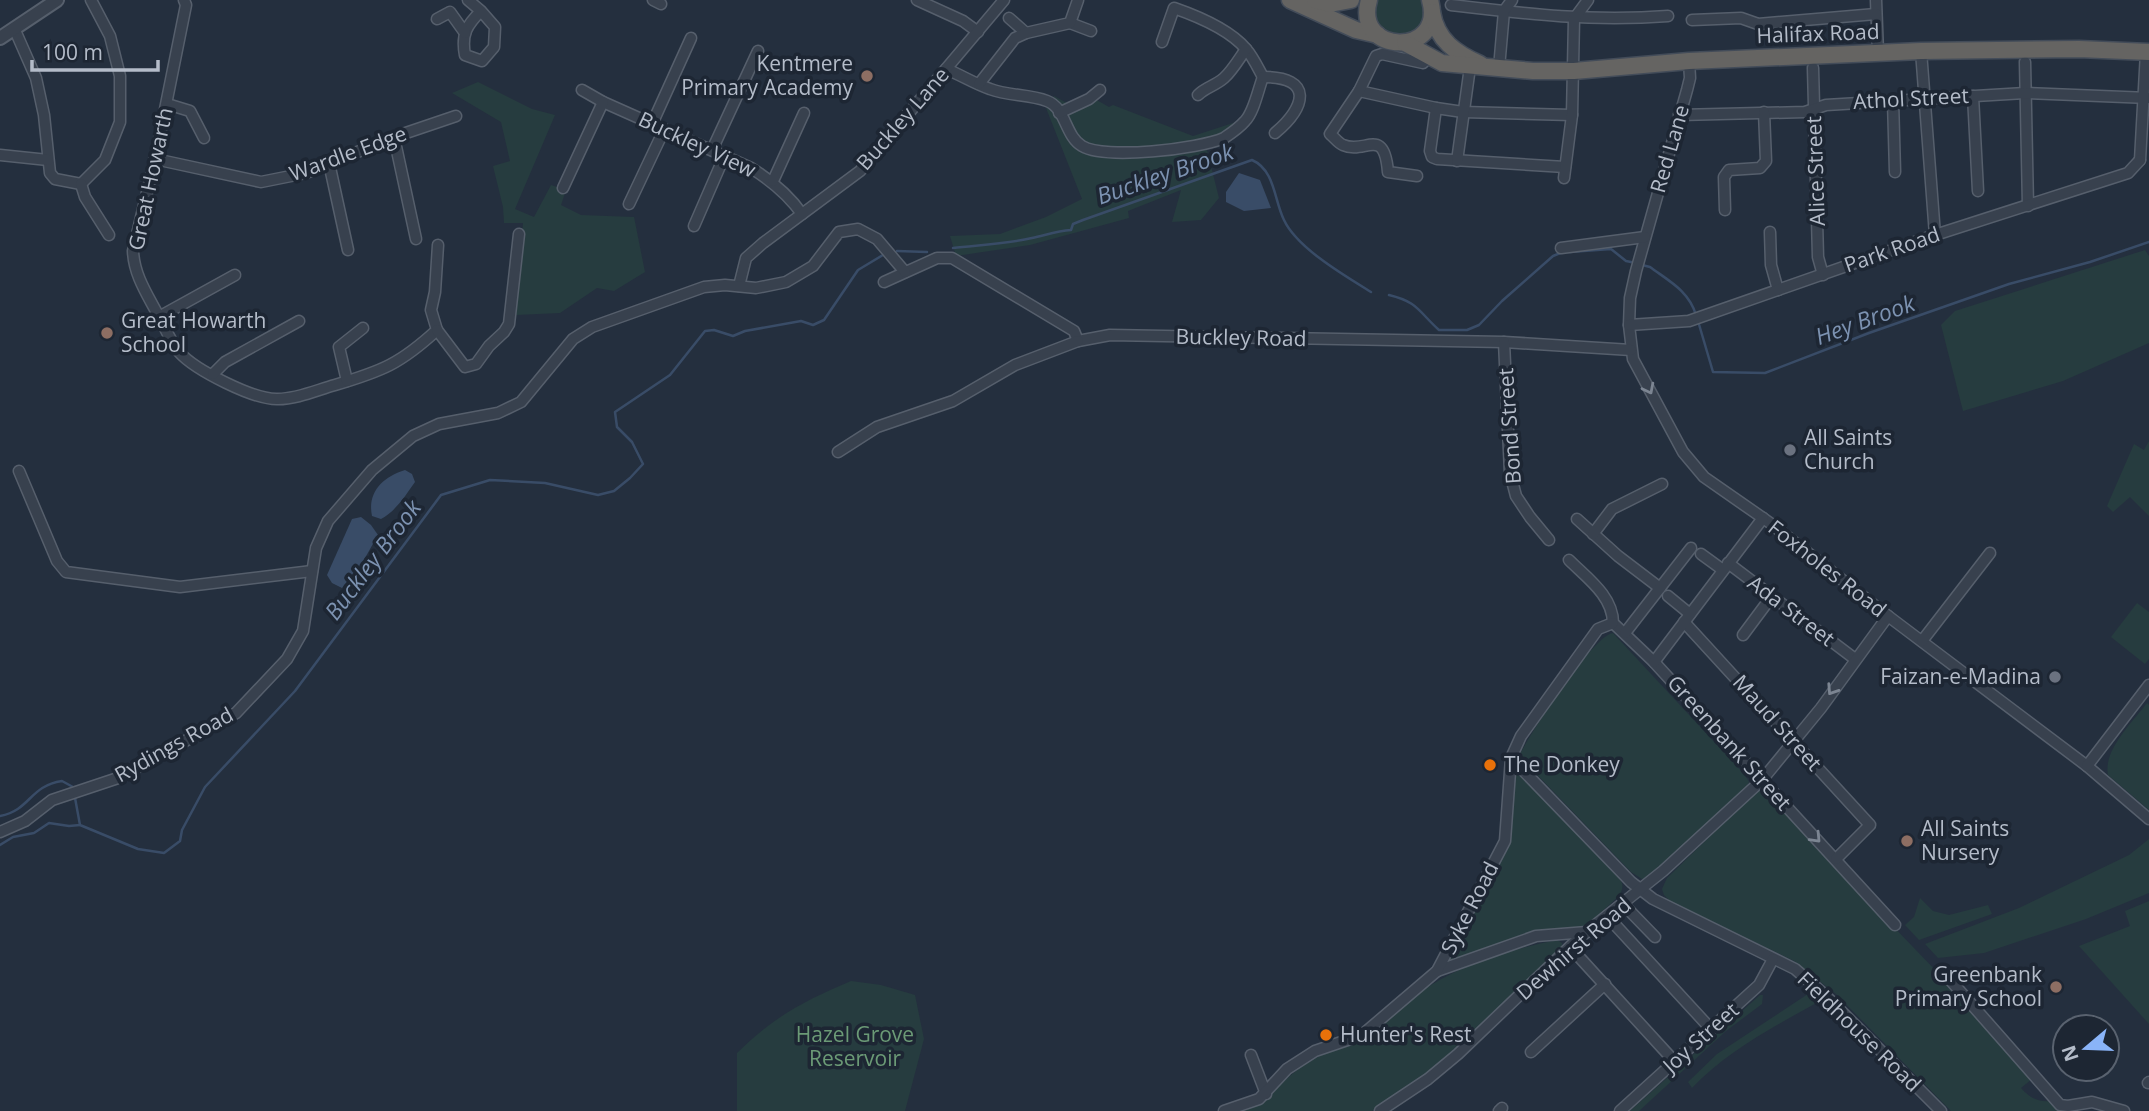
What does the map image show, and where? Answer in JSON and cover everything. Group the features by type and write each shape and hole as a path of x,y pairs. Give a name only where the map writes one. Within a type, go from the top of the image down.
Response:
{"highway":[{"path":"1290,0 1356,30 1378,35"},
{"path":"1315,0 1330,4 1351,0"},
{"path":"1369,0 1368,19 1378,35"},
{"path":"1405,43 1425,32 1431,6"},
{"name":"Halifax Road","path":"1431,6 1439,34 1450,47 1494,68"},
{"name":"Halifax Road","path":"1378,35 1392,43 1405,43 1442,63 1470,67 1574,71 1689,61 1921,51 2079,49 2147,52"}],"street":[{"path":"0,38 57,0"},
{"path":"81,184 105,160 120,122 120,76 110,36 91,0"},
{"name":"Great Howarth","path":"184,0 186,5 167,104 133,258 138,277 180,353 250,395 278,399 302,395 379,371 416,350 437,330"},
{"path":"468,0 481,11 495,27 494,47 482,61 465,55 462,40 467,25 481,11"},
{"path":"917,0 978,32"},
{"name":"Buckley Lane","path":"739,286 746,258 860,171 1004,0"},
{"path":"1070,23 1079,0"},
{"path":"1494,68 1504,11 1512,0"},
{"path":"1436,108 1431,154 1437,159 1565,173 1572,115 1574,19 1588,0"},
{"path":"1877,0 1878,53"},
{"path":"1451,5 1574,19 1619,20 1668,16"},
{"path":"1162,42 1174,8 1198,16 1235,38 1246,49 1263,77"},
{"path":"438,19 450,12 465,33"},
{"path":"1692,20 1741,18 1758,24 1876,15"},
{"path":"1009,18 1026,33"},
{"path":"979,84 1015,38 1070,23 1091,31"},
{"path":"15,28 36,78 44,115 50,173 55,179 81,184"},
{"path":"652,124 691,38"},
{"path":"1198,95 1204,88 1225,77 1246,49"},
{"path":"712,150 758,51"},
{"path":"1921,51 1935,234"},
{"path":"2145,162 2147,52"},
{"path":"1418,176 1388,172 1387,158 1379,146 1369,143 1359,146 1343,145 1330,134 1359,91 1376,56 1382,54 1423,63 1429,56"},
{"name":"Red Lane","path":"1636,271 1690,78 1689,61"},
{"path":"2025,62 2028,206"},
{"path":"1457,161 1470,67"},
{"name":"Alice Street","path":"1813,68 1818,257 1823,275"},
{"path":"946,69 989,89 1050,102 1065,120 1071,138 1084,148 1111,152 1142,152 1201,144 1224,137 1247,120 1263,77"},
{"path":"1263,77 1283,77 1295,83 1299,92 1300,104 1291,118 1275,133"},
{"name":"Buckley View","path":"582,90 773,181 802,214"},
{"path":"1059,113 1089,99 1100,90"},
{"path":"1359,91 1463,112 1572,115"},
{"name":"Athol Street","path":"1679,115 1805,112 1826,105 1923,97 2025,93 2147,97"},
{"path":"1973,96 1978,191"},
{"path":"1893,100 1895,172"},
{"path":"563,188 603,102"},
{"path":"167,104 190,111 204,138"},
{"path":"773,181 804,113"},
{"path":"1725,210 1724,177 1729,170 1760,168 1766,161 1764,113"},
{"name":"Wardle Edge","path":"155,159 261,182 306,173 394,137 456,116"},
{"path":"629,204 664,130"},
{"path":"394,137 416,239"},
{"path":"0,155 48,160"},
{"path":"694,226 724,157"},
{"name":"Park Road","path":"1629,325 1689,321 1935,234 2129,173 2145,162"},
{"path":"329,163 348,250"},
{"path":"81,184 85,197 109,235"},
{"name":"Rydings Road","path":"0,832 25,821 52,800 118,778 236,713 287,659 303,631 316,548 328,521 372,470 413,436 439,424 498,413 521,402 573,339 592,327 704,287 756,288 786,282 813,266 839,232 858,229 877,239 905,272"},
{"path":"1770,232 1771,265 1778,290"},
{"path":"438,245 431,310 437,330 465,368 476,364 489,346 505,332 511,317 519,234"},
{"path":"1561,248 1645,237"},
{"path":"884,282 937,258 952,258 1074,331 1078,341"},
{"name":"Foxholes Road","path":"1636,271 1630,298 1631,350 1683,452 1704,477 1763,518 2087,766 2149,819"},
{"path":"159,317 235,275"},
{"path":"213,374 225,362 299,321"},
{"path":"347,381 339,347 363,328"},
{"name":"Buckley Road","path":"838,452 877,427 953,401 1015,365 1078,341 1110,335 1504,342 1631,350"},
{"name":"Bond Street","path":"1504,342 1510,472 1516,496 1549,540"},
{"path":"19,471 57,561 65,572 180,587 313,571"},
{"path":"1593,534 1612,509 1662,484"},
{"path":"1654,662 1763,518"},
{"path":"1577,519 1618,556 1660,588 1625,633"},
{"name":"Ada Street","path":"1660,588 1696,551 1772,596 1854,659"},
{"path":"1922,641 1990,553"},
{"name":"Greenbank Street","path":"1570,560 1605,597 1613,609 1613,623 1654,662 1895,925"},
{"name":"Maud Street","path":"1668,596 1870,825 1836,859"},
{"path":"1743,635 1772,596"},
{"name":"Dewhirst Road","path":"1380,1111 1428,1079 1458,1054 1570,947 1642,889 1762,780 1821,708 1854,659 1888,616"},
{"name":"Syke Road","path":"1224,1111 1253,1102 1266,1094 1287,1069 1306,1057 1362,1035 1437,971 1504,841 1511,758 1521,736 1597,631 1613,623"},
{"path":"2087,766 2149,685"},
{"name":"Fieldhouse Road","path":"1511,758 1631,882 1653,899 1796,970 1825,995 1941,1111"},
{"path":"1623,904 1655,937"},
{"path":"1607,916 1711,1029"},
{"path":"1437,971 1536,936 1587,932"},
{"path":"1570,947 1675,1062"},
{"name":"Joy Street","path":"1620,1111 1759,985 1773,959"},
{"path":"1944,973 2060,1105 2092,1102 2124,1111"},
{"path":"1531,1052 1605,984"},
{"path":"1251,1055 1266,1094"}],"green space":[{"path":"1375,0 1423,0 1425,18 1415,32 1394,36 1379,27 1372,8"},
{"path":"478,82 532,109 555,115 515,209 534,217 551,185 566,190 561,205 581,215 634,217 645,272 614,291 597,288 560,313 516,315 523,223 504,223 493,166 510,161 501,122 452,93"},
{"path":"1054,96 1078,109 1095,99 1109,107 1113,105 1193,136 1236,122 1206,146 1219,198 1201,220 1172,222 1181,190 1128,211 1129,218 1030,245 956,256 950,236 1000,234 1046,217 1082,199 1046,108"},
{"path":"2145,250 2149,256 2149,343 2063,381 1963,411 1941,325 1955,311"},
{"path":"2149,441 2149,516 2130,497 2113,512 2107,506 2134,444 2144,450"},
{"path":"2137,603 2149,612 2149,659 2145,664 2111,637"},
{"path":"1613,633 1749,782 1746,788 1651,877 1642,879 1631,872 1519,756 1577,668 1603,638"},
{"path":"2147,703 2149,810 2108,775 2114,747"},
{"path":"1513,766 1617,875 1622,884 1620,895 1583,929 1445,964 1507,843"},
{"path":"1760,788 1939,974 2032,1079 2021,1088 2034,1099 2051,1101 2061,1111 1951,1111 1836,994 1794,961 1670,901 1664,895 1662,889 1667,878"},
{"path":"2149,839 2149,893 2086,919 1984,953 1938,958 1925,944 2019,908 2129,855"},
{"path":"1920,898 1933,911 1949,915 1988,905 1992,914 1919,940 1905,925 1914,917"},
{"path":"2149,901 2149,1024 2079,946 2130,926 2125,911"},
{"path":"1557,940 1562,943 1562,947 1456,1049 1415,1082 1372,1111 1240,1111 1266,1099 1296,1071 1314,1059 1371,1036 1413,997 1446,976 1500,954"},
{"name":"Hazel Grove Reservoir","path":"851,981 881,985 915,995 924,1039 905,1111 737,1111 737,1053 763,1029 790,1011"},
{"path":"1811,992 1820,1001 1736,1050 1692,1088 1688,1082 1717,1054"},
{"path":"1763,995 1762,1004 1726,1031 1639,1111 1630,1111"}],"water":[{"path":"1239,173 1260,180 1271,208 1244,211 1226,202 1226,192"},
{"path":"405,470 412,474 415,482 408,493 386,516 381,519 372,516 372,500 378,487"},
{"path":"361,517 378,535 361,565 342,588 332,583 327,575 352,519"}],"waterway":[{"name":"Buckley Brook","path":"953,248 1012,242 1071,230 1073,224 1083,220 1252,160 1260,165 1270,178 1284,220 1299,241 1371,292"},
{"name":"Hey Brook","path":"1698,321 1713,372 1765,373 2009,284 2090,262 2149,242"},
{"name":"Buckley Brook","path":"1570,252 1611,249 1626,261 1636,263"},
{"name":"Buckley Brook","path":"897,251 927,252"},
{"name":"Buckley Brook","path":"1389,295 1412,304 1439,330 1467,330 1479,325 1553,256 1563,252"},
{"name":"Buckley Brook","path":"0,816 18,809 43,788 62,781 73,787 80,825 138,849 164,853 180,841 182,830 205,787 295,691 441,495 490,480 545,483 598,495 614,491 643,464 632,442 617,427 615,412 670,375 705,331 714,330 733,336 745,331 801,321 813,325 824,320 858,270 883,255"},
{"name":"Hey Brook","path":"1642,265 1650,267 1678,287 1689,299 1696,315"},
{"path":"0,845 13,837 34,833 49,823 80,825"}],"place":[{"name":"Kentmere Primary Academy","path":"867,76"},
{"name":"Great Howarth School","path":"107,333"},
{"name":"All Saints Church","path":"1790,450"},
{"name":"Faizan-e-Madina","path":"2055,677"},
{"name":"The Donkey","path":"1490,765"},
{"name":"All Saints Nursery","path":"1907,841"},
{"name":"Greenbank Primary School","path":"2056,987"},
{"name":"Hunter's Rest","path":"1326,1035"}]}
